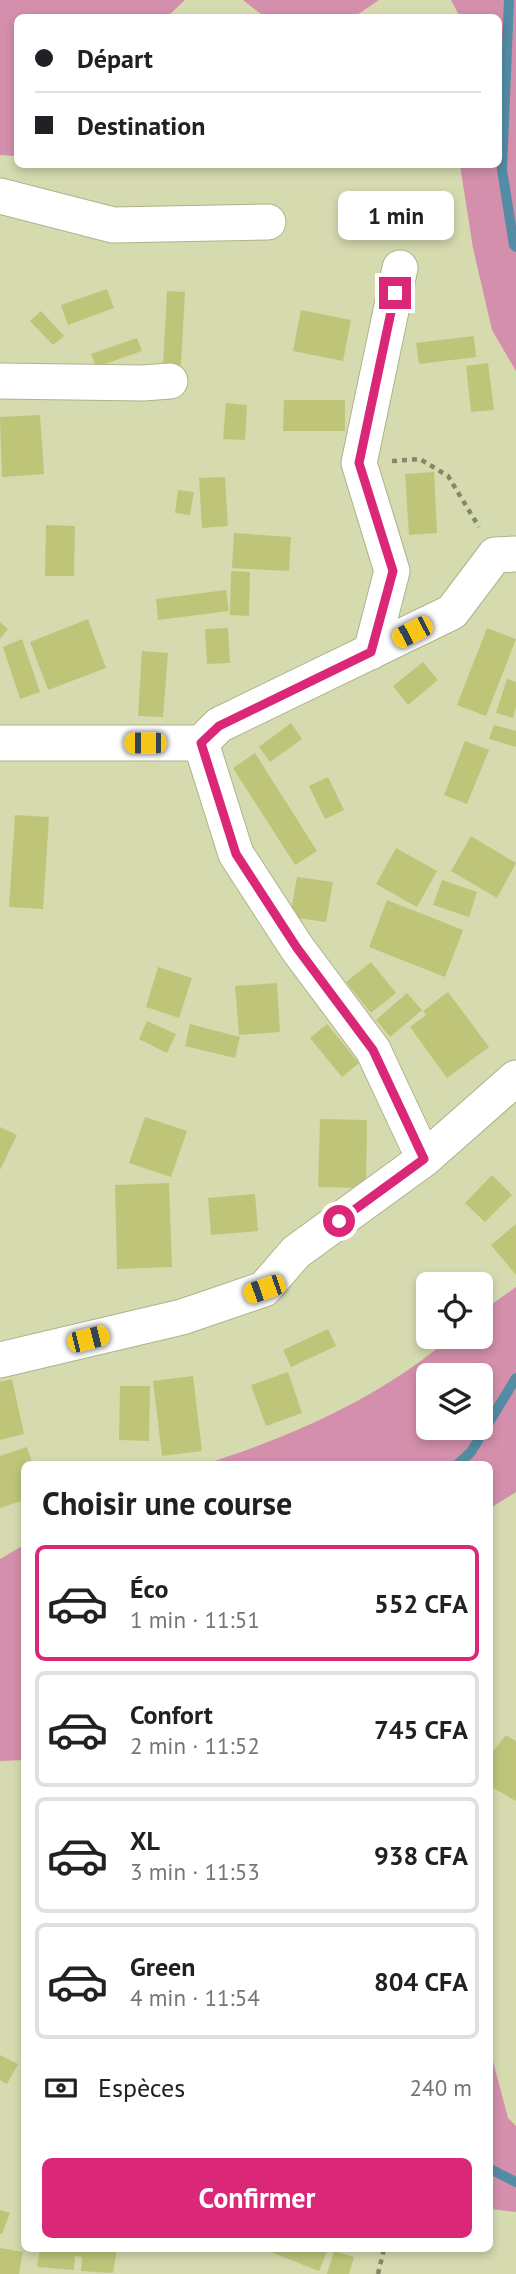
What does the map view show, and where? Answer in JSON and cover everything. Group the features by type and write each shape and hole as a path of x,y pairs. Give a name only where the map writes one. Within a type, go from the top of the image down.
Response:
{"street":[{"path":"0,196 113,225 268,222"},
{"path":"371,652 393,571 359,463 400,268"},
{"path":"0,381 170,382"},
{"path":"0,743 201,743 219,726 452,612 506,555"},
{"path":"201,743 236,854 297,948 373,1050 424,1159"},
{"path":"0,1360 182,1317 264,1289 296,1252 424,1159 516,1078"}],"path":[{"path":"359,463 420,459 448,476 506,555"},
{"path":"378,2274 383,2252"}],"shaded area":[{"path":"0,0 185,0 170,14 14,14 14,156 0,155"},
{"path":"243,0 379,0 358,14 261,14"},
{"path":"451,0 516,0 516,371 492,330 473,248 460,168 502,168 502,14 458,14"},
{"path":"516,1287 516,1492 493,1506 493,1461 214,1461 268,1442 333,1413 416,1365 416,1440 493,1440 493,1363 418,1363 436,1349 493,1349 493,1303"},
{"path":"21,1547 21,1760 0,1761 0,1559"},
{"path":"493,2061 508,2118 516,2126 516,2212 493,2209"}],"building":[{"path":"107,289 114,308 68,325 61,305"},
{"path":"167,291 185,292 181,365 163,365"},
{"path":"301,310 351,320 343,361 293,351"},
{"path":"41,311 64,336 53,345 30,321"},
{"path":"474,336 476,357 419,364 416,343"},
{"path":"137,338 142,351 96,367 91,354"},
{"path":"488,363 494,410 471,412 466,366"},
{"path":"284,400 345,400 345,431 283,431"},
{"path":"226,403 247,405 245,440 223,439"},
{"path":"40,415 44,474 2,477 0,417"},
{"path":"434,472 437,533 409,535 405,474"},
{"path":"225,477 228,526 202,528 199,478"},
{"path":"178,490 194,492 190,515 175,513"},
{"path":"46,525 75,526 74,576 45,576"},
{"path":"234,533 291,537 289,571 232,568"},
{"path":"231,571 250,572 249,616 230,615"},
{"path":"226,590 229,611 158,620 156,599"},
{"path":"88,619 106,668 48,690 30,642"},
{"path":"0,622 8,629 0,639"},
{"path":"228,628 230,663 207,664 205,629"},
{"path":"487,628 516,639 486,716 457,705"},
{"path":"22,639 40,692 20,699 3,647"},
{"path":"142,651 168,653 163,717 138,716"},
{"path":"423,662 438,680 408,705 393,686"},
{"path":"507,679 516,682 513,718 496,713"},
{"path":"291,723 302,739 270,762 259,747"},
{"path":"494,725 516,731 516,747 489,739"},
{"path":"465,741 489,750 467,804 444,795"},
{"path":"255,753 317,851 295,865 233,768"},
{"path":"328,777 344,810 325,819 309,786"},
{"path":"15,815 49,817 43,909 9,907"},
{"path":"471,836 516,863 497,898 451,871"},
{"path":"396,848 437,871 417,907 376,884"},
{"path":"297,877 333,882 326,922 290,917"},
{"path":"442,880 477,892 469,917 433,905"},
{"path":"387,900 463,930 445,977 369,947"},
{"path":"371,962 396,993 371,1013 346,982"},
{"path":"158,967 192,978 179,1018 146,1007"},
{"path":"277,983 280,1032 239,1035 235,986"},
{"path":"448,992 489,1047 447,1078 410,1027 426,1015 423,1011"},
{"path":"407,993 422,1010 390,1037 376,1020"},
{"path":"147,1021 176,1034 167,1053 139,1039"},
{"path":"190,1024 240,1037 235,1058 185,1046"},
{"path":"327,1024 359,1063 342,1077 310,1038"},
{"path":"145,1117 187,1131 171,1177 129,1163"},
{"path":"320,1119 367,1120 366,1188 318,1187"},
{"path":"0,1127 17,1135 0,1170"},
{"path":"492,1175 512,1195 485,1222 465,1203"},
{"path":"169,1183 172,1267 117,1269 115,1185"},
{"path":"255,1194 258,1231 211,1235 208,1198"},
{"path":"516,1224 516,1275 491,1245"},
{"path":"328,1329 336,1346 291,1367 283,1350"},
{"path":"288,1372 302,1413 266,1426 251,1385"},
{"path":"193,1376 202,1451 162,1456 153,1381"},
{"path":"12,1379 24,1434 0,1440 0,1382"},
{"path":"120,1386 150,1386 149,1441 119,1440"},
{"path":"27,1447 32,1461 21,1461 21,1501 0,1508 0,1456"},
{"path":"506,1735 516,1741 516,1801 493,1788 493,1751"},
{"path":"0,2055 18,2064 7,2084 0,2080"},
{"path":"0,2210 10,2213 2,2234 0,2234"},
{"path":"0,2248 23,2252 19,2274 0,2274"},
{"path":"40,2252 116,2252 113,2273 81,2271 82,2257 75,2256 74,2270 37,2267"},
{"path":"271,2252 327,2252 319,2271"},
{"path":"334,2252 354,2257 349,2274 327,2274"}],"waterway":[{"path":"509,0 502,170 516,247"},
{"path":"461,1461 471,1452 516,1378"},
{"path":"493,2170 516,2182"}],"route":[{"path":"339,1221 424,1159 373,1050 297,948 236,854 201,743 219,726 371,652 393,571 359,463 395,293"}]}
